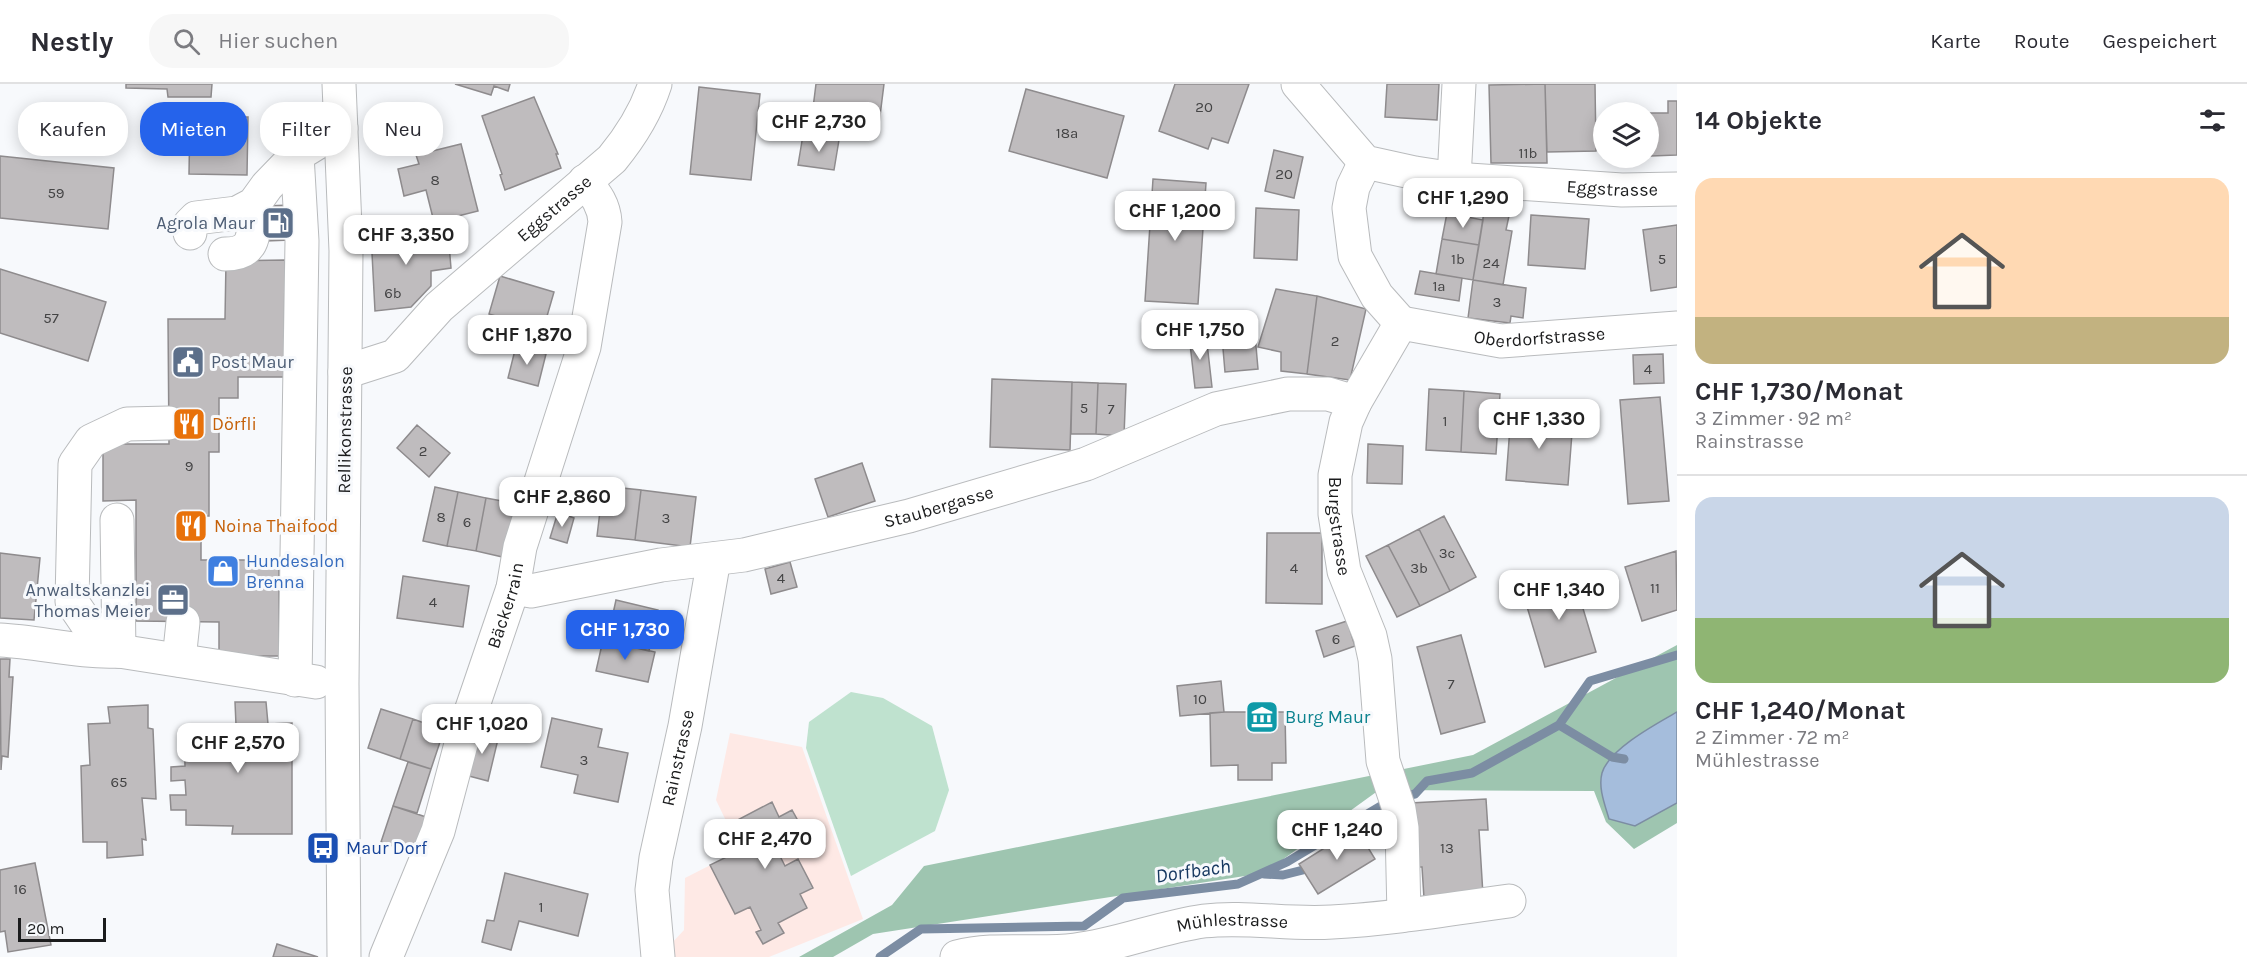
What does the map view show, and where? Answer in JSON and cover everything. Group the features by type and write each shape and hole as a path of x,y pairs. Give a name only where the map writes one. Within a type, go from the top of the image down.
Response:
{"street":[{"name":"Rellikonstrasse","path":"339,84 340,102"},
{"name":"Eggstrasse","path":"345,372 395,356 439,307 612,159 641,119 655,84"},
{"path":"1298,84 1365,162 1353,187 1349,208 1355,256 1377,296 1401,323"},
{"path":"1454,179 1459,84"},
{"path":"190,234 190,224 196,218 237,213 254,204 267,186 296,156"},
{"path":"295,680 302,241 297,156"},
{"name":"Rellikonstrasse","path":"342,156 345,251 342,684 344,957"},
{"name":"Eggstrasse","path":"1365,162 1415,174 1454,179 1622,190 1677,189"},
{"name":"Bäckerrain","path":"386,957 438,831 465,729 513,588 520,547 584,347 605,222 604,210 600,201 585,181"},
{"path":"225,254 239,254 253,238 254,204"},
{"path":"302,241 345,251"},
{"name":"Oberdorfstrasse","path":"1401,323 1501,341 1677,328"},
{"name":"Burgstrasse","path":"1401,323 1354,402 1346,422 1335,475 1335,514 1344,571 1370,636 1375,659 1383,761 1402,828 1404,915"},
{"name":"Staubergasse","path":"513,588 531,591 661,565 744,555 909,516 1086,464 1216,409 1288,394 1328,394 1354,402"},
{"path":"119,651 89,627 72,602 75,464 90,441 127,424 170,423"},
{"path":"117,520 119,651"},
{"name":"Rainstrasse","path":"658,957 652,890 656,858 685,726 714,559"},
{"path":"179,660 183,622"},
{"path":"0,640 101,652 119,651 295,680 342,684"},
{"name":"Mühlestrasse","path":"957,957 974,952 1073,951 1205,921 1235,919 1331,922 1509,901"}],"shaded area":[{"path":"730,733 802,747 863,919 769,957 674,957 671,944 684,930 685,878 740,850 716,800"}],"green space":[{"path":"1677,645 1677,823 1634,849 1606,822 1594,791 1379,790 1264,873 873,934 833,957 799,957 892,905 924,866 1473,755"},
{"path":"851,692 883,698 932,726 949,790 935,831 851,876 806,748 809,722"}],"water":[{"path":"1677,712 1677,803 1635,826 1609,819 1601,785 1602,773 1606,764 1623,746"}],"building":[{"path":"126,84 212,84 211,97 168,97 167,89 126,88"},
{"path":"455,84 510,84 508,91 494,86 491,95"},
{"path":"816,84 884,84 878,132 811,124"},
{"path":"1175,84 1249,84 1228,143 1212,138 1208,149 1159,131"},
{"path":"1387,84 1439,84 1437,120 1385,117"},
{"path":"1545,84 1595,84 1593,151 1547,152"},
{"path":"1545,84 1547,163 1491,163 1489,85"},
{"path":"699,87 760,94 751,180 690,174"},
{"path":"1026,89 1124,116 1107,178 1009,151"},
{"path":"534,97 558,154 556,154 561,168 505,190 500,175 502,174 482,116"},
{"path":"1668,101 1677,101 1677,155 1659,156 1659,113 1668,113"},
{"path":"803,135 839,140 834,170 798,165"},
{"path":"461,144 478,211 434,222 426,190 404,196 398,169 419,164 416,156 443,156 443,148"},
{"path":"1274,150 1303,157 1294,198 1265,191"},
{"path":"0,156 114,168 108,229 0,218"},
{"path":"189,156 247,156 247,175 189,174"},
{"path":"1153,179 1206,183 1198,304 1145,301"},
{"name":"Agrola Maur","path":"290,205 290,240 266,241 265,206"},
{"path":"1485,206 1510,211 1506,230 1512,231 1503,285 1473,280"},
{"path":"1256,208 1299,210 1297,260 1254,258"},
{"path":"1447,213 1483,220 1479,245 1442,239"},
{"path":"1531,215 1589,219 1585,269 1528,265"},
{"path":"1677,225 1677,287 1651,291 1643,230"},
{"path":"428,229 429,234 448,233 451,268 431,271 431,286 411,307 375,311 371,234"},
{"path":"1442,239 1479,245 1473,280 1436,274"},
{"path":"285,260 284,377 238,377 238,398 219,398 219,452 209,452 209,516 201,516 201,560 279,560 279,656 219,656 219,622 136,621 136,500 103,501 103,444 169,444 168,319 225,319 226,261"},
{"path":"0,269 106,302 88,361 0,333"},
{"path":"1420,271 1462,278 1459,301 1415,294"},
{"path":"500,276 554,292 543,330 489,314"},
{"path":"1473,280 1526,288 1523,318 1511,316 1510,323 1468,318"},
{"path":"1276,289 1317,296 1307,374 1281,371 1281,352 1258,347"},
{"path":"1317,296 1366,309 1350,380 1307,374"},
{"path":"1206,334 1212,387 1195,388 1189,335"},
{"path":"1255,335 1258,369 1225,372 1222,337"},
{"path":"516,346 546,354 538,386 508,378"},
{"path":"1663,354 1664,383 1634,384 1633,355"},
{"path":"992,379 1072,382 1070,450 990,447"},
{"path":"1072,382 1098,383 1096,434 1071,434"},
{"path":"1098,383 1126,384 1124,436 1096,434"},
{"path":"1429,389 1464,391 1461,452 1426,450"},
{"path":"1464,391 1500,394 1496,454 1461,452"},
{"path":"1660,397 1669,501 1628,504 1620,400"},
{"path":"1511,414 1573,420 1568,485 1506,480"},
{"path":"417,425 450,453 429,477 397,448"},
{"path":"1368,444 1403,446 1402,484 1367,483"},
{"path":"862,463 875,501 828,517 815,479"},
{"path":"603,486 641,490 635,540 597,536"},
{"path":"435,487 458,492 447,546 423,541"},
{"path":"641,490 696,497 690,547 635,540"},
{"path":"458,492 486,498 476,551 447,546"},
{"path":"486,498 518,504 507,558 476,551"},
{"path":"558,512 574,518 567,543 550,538"},
{"path":"1444,516 1476,577 1450,591 1419,529"},
{"path":"1419,529 1450,591 1420,606 1388,545"},
{"path":"1267,533 1322,533 1322,604 1266,603"},
{"path":"1388,545 1420,606 1397,617 1366,556"},
{"path":"1676,551 1677,610 1642,621 1625,567"},
{"path":"0,553 40,558 34,620 0,618"},
{"path":"790,562 797,587 771,594 765,569"},
{"path":"1573,575 1596,652 1545,667 1522,590"},
{"path":"403,576 469,586 463,627 397,618"},
{"path":"616,600 658,610 649,651 607,641"},
{"path":"1347,621 1355,646 1324,657 1316,631"},
{"path":"1461,635 1485,722 1441,734 1417,647"},
{"path":"603,640 655,652 648,682 596,671"},
{"path":"0,659 10,659 9,677 13,677 8,757 2,756 1,770"},
{"path":"1221,681 1224,712 1180,716 1177,686"},
{"path":"235,702 266,702 268,724 292,723 292,834 232,834 233,826 186,825 186,810 171,810 170,795 186,795 185,780 171,781 171,767 185,766 184,726 236,725"},
{"path":"148,705 148,728 153,729 156,799 142,798 146,840 142,839 143,855 107,858 107,842 83,842 81,766 90,765 88,724 110,723 108,707"},
{"path":"381,709 413,719 400,759 368,748"},
{"name":"Burg Maur","path":"1285,712 1286,763 1272,763 1272,780 1238,780 1238,765 1211,766 1210,713"},
{"path":"552,718 602,729 598,747 628,753 618,802 574,793 578,775 541,767"},
{"path":"413,719 444,730 431,769 400,759"},
{"path":"477,729 499,735 488,781 465,775"},
{"path":"408,762 431,769 417,813 393,806"},
{"path":"1486,799 1488,830 1479,830 1483,895 1424,898 1422,867 1414,867 1410,803"},
{"path":"772,802 779,817 792,810 807,837 779,854 785,866 798,859 813,888 800,894 807,908 778,923 784,933 763,944 756,932 761,930 750,907 735,914 710,865 741,850 728,825"},
{"path":"393,806 426,817 414,853 381,842"},
{"path":"1356,828 1375,859 1318,894 1299,864"},
{"path":"35,863 51,945 8,952 5,931 0,932 0,870"},
{"path":"505,873 588,894 578,936 519,921 511,950 482,942 487,920 494,921"},
{"path":"277,944 318,957 273,957"}],"waterway":[{"name":"Dorfbach","path":"880,957 921,929 1084,926 1123,898 1238,884 1287,862 1394,798 1415,794 1427,781 1472,773 1559,725 1590,681 1677,655"},
{"path":"1559,725 1612,757 1624,759"},
{"path":"1264,874 1283,875 1303,870"}],"place":[{"name":"Agrola Maur","path":"278,223"},
{"name":"Post Maur","path":"188,362"},
{"name":"Dörfli","path":"189,424"},
{"name":"Noina Thaifood","path":"191,526"},
{"name":"Hundesalon Brenna","path":"223,571"},
{"name":"Anwaltskanzlei Thomas Meier","path":"173,600"},
{"name":"Burg Maur","path":"1262,717"},
{"name":"Maur Dorf","path":"323,848"}]}
